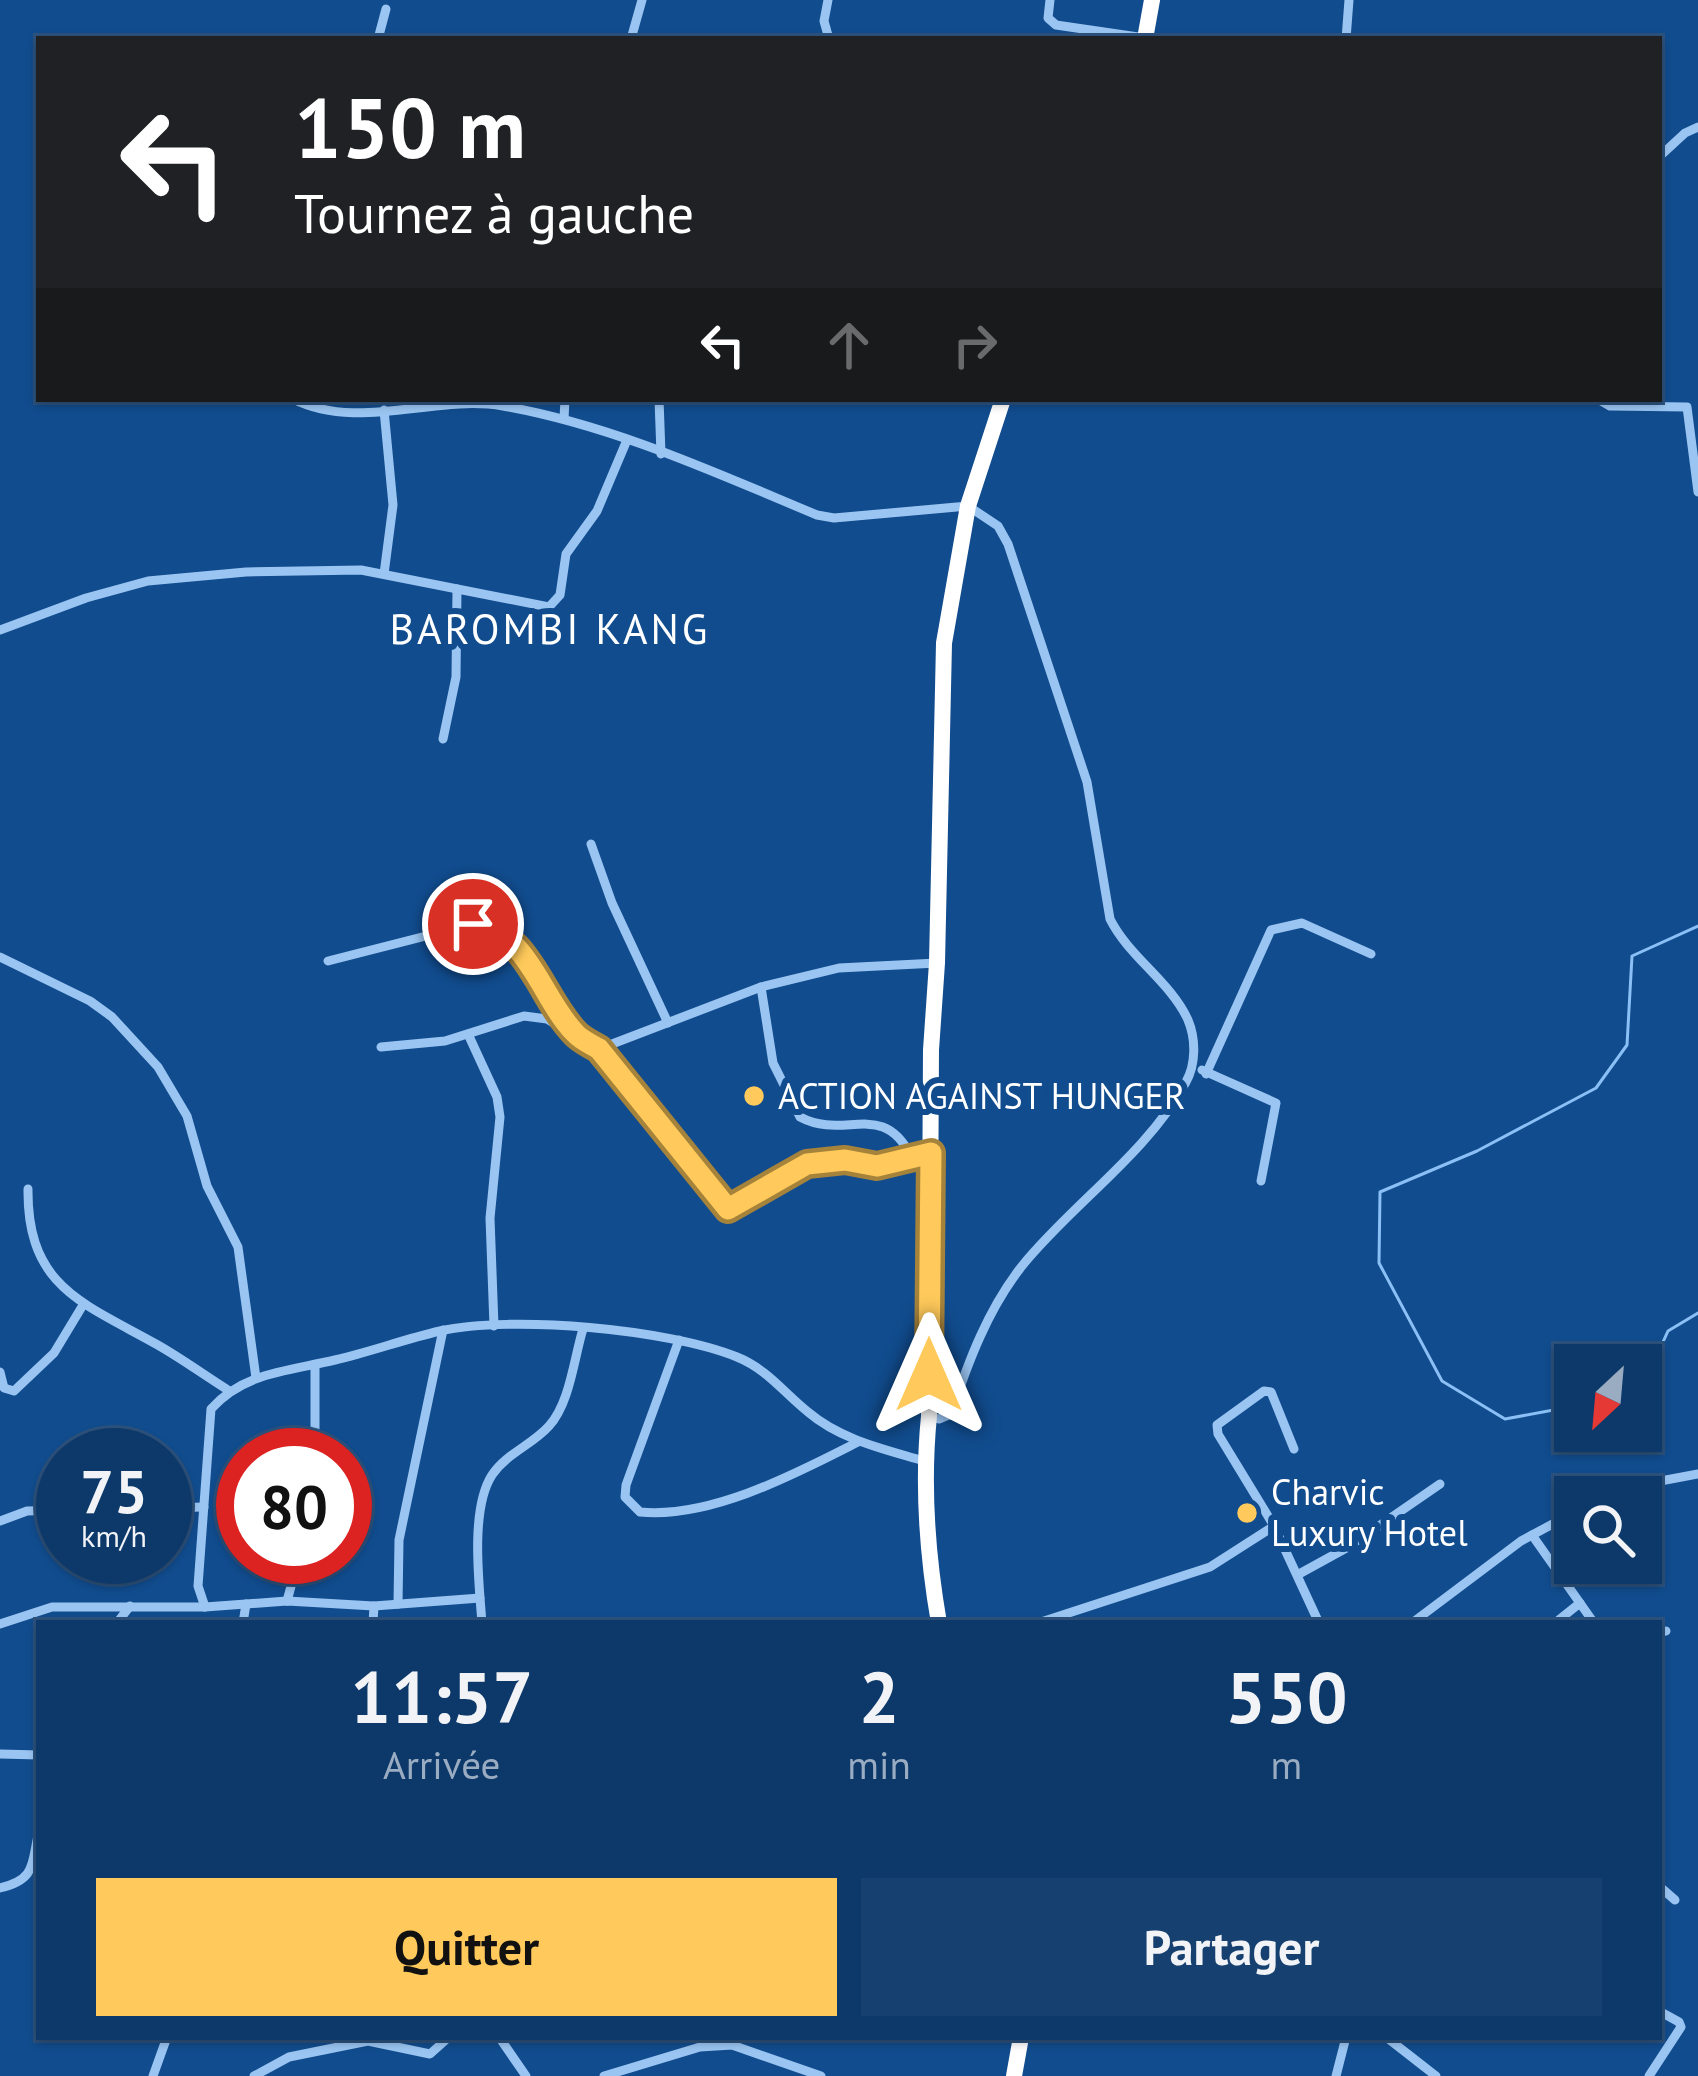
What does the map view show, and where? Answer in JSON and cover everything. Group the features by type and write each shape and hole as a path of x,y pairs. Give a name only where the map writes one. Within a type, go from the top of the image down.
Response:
{"highway":[{"path":"1145,36 1152,0"},
{"path":"938,1620 928,1562 924,1462 929,1416 931,1050 944,643 968,506 1002,402"},
{"path":"1014,2076 1020,2040"}],"street":[{"path":"632,36 642,0"},
{"path":"828,0 824,21 828,36"},
{"path":"1049,0 1048,18 1056,25 1131,36"},
{"path":"1346,36 1349,0"},
{"path":"379,36 386,9"},
{"path":"1662,154 1698,127"},
{"path":"302,402 328,411 455,402"},
{"path":"472,402 564,419 817,515 851,517 968,506 998,526 1087,782 1110,920 1118,936 1188,1019 1193,1063 1186,1082 1133,1152 1012,1280 981,1333 952,1414 929,1416"},
{"path":"564,419 565,402"},
{"path":"659,402 661,454"},
{"path":"1603,402 1610,406 1687,406 1698,492"},
{"path":"384,410 393,505 384,574"},
{"path":"0,628 148,581 335,570 384,574 549,608 556,604 566,554 597,511 627,440"},
{"path":"443,739 456,677 457,589"},
{"path":"591,844 612,903 668,1023"},
{"path":"1207,1074 1271,930 1302,922 1371,954"},
{"path":"328,962 473,924 490,926 520,951 576,1035"},
{"path":"0,957 90,1000 158,1067 187,1116 207,1186 238,1247 256,1378"},
{"path":"599,1049 761,987 839,968 937,963"},
{"path":"761,987 773,1064 800,1117 815,1124 889,1127 900,1135 911,1156"},
{"path":"381,1048 446,1041 524,1016 547,1019 599,1049 728,1209 807,1164 845,1160 877,1166 931,1153"},
{"path":"468,1034 497,1096 500,1118 490,1219 494,1326"},
{"path":"1193,1063 1207,1074 1276,1102 1261,1181"},
{"path":"28,1189 28,1225 40,1256 83,1306 157,1344 228,1390"},
{"path":"0,1372 4,1388 14,1391 54,1353 83,1306"},
{"path":"205,1607 198,1586 211,1408 228,1390 256,1378 443,1330 494,1326 634,1331 679,1340 764,1370 808,1413 859,1441 924,1462"},
{"path":"482,1620 481,1504 491,1477 508,1456 548,1428 559,1413 583,1329"},
{"path":"398,1604 399,1540 443,1330"},
{"path":"679,1340 626,1485 625,1497 640,1512 730,1500 780,1482 859,1441"},
{"path":"314,1365 315,1428"},
{"path":"1294,1449 1271,1392 1264,1391 1217,1425 1299,1574 1318,1620"},
{"path":"1662,1481 1698,1474"},
{"path":"1299,1574 1350,1546 1440,1484"},
{"path":"192,1507 204,1507"},
{"path":"0,1521 36,1511"},
{"path":"1416,1620 1554,1523"},
{"path":"1047,1620 1210,1567 1274,1526"},
{"path":"1532,1535 1592,1620"},
{"path":"286,1601 291,1584"},
{"path":"0,1609 3,1623 52,1607 205,1607 286,1601 374,1606 481,1598"},
{"path":"1559,1620 1580,1603"},
{"path":"244,1620 247,1604"},
{"path":"119,1620 130,1606"},
{"path":"373,1620 374,1606"},
{"path":"0,1754 36,1755"},
{"path":"0,1888 21,1883 29,1874 36,1844"},
{"path":"1662,1889 1675,1900"},
{"path":"1649,2076 1681,2027 1662,2013"},
{"path":"153,2076 165,2040"},
{"path":"254,2076 289,2057 368,2041 430,2054 445,2040"},
{"path":"502,2040 526,2076"},
{"path":"1336,2076 1345,2040"},
{"path":"1390,2040 1436,2076"},
{"path":"604,2076 700,2047 732,2045 821,2076"}],"waterway":[{"path":"1554,1410 1505,1419 1442,1381 1379,1263 1380,1192 1477,1151 1596,1088 1627,1045 1632,956 1698,926"},
{"path":"1662,1344 1668,1331 1698,1313"}],"place":[{"name":"ACTION AGAINST HUNGER","path":"754,1096"},
{"name":"Charvic Luxury Hotel","path":"1247,1513"}],"district":[{"name":"BAROMBI KANG","path":"550,629"}],"route":[{"path":"473,924 502,932 520,951 576,1035 599,1049 728,1209 807,1164 845,1160 877,1166 931,1153 929,1375"}]}
